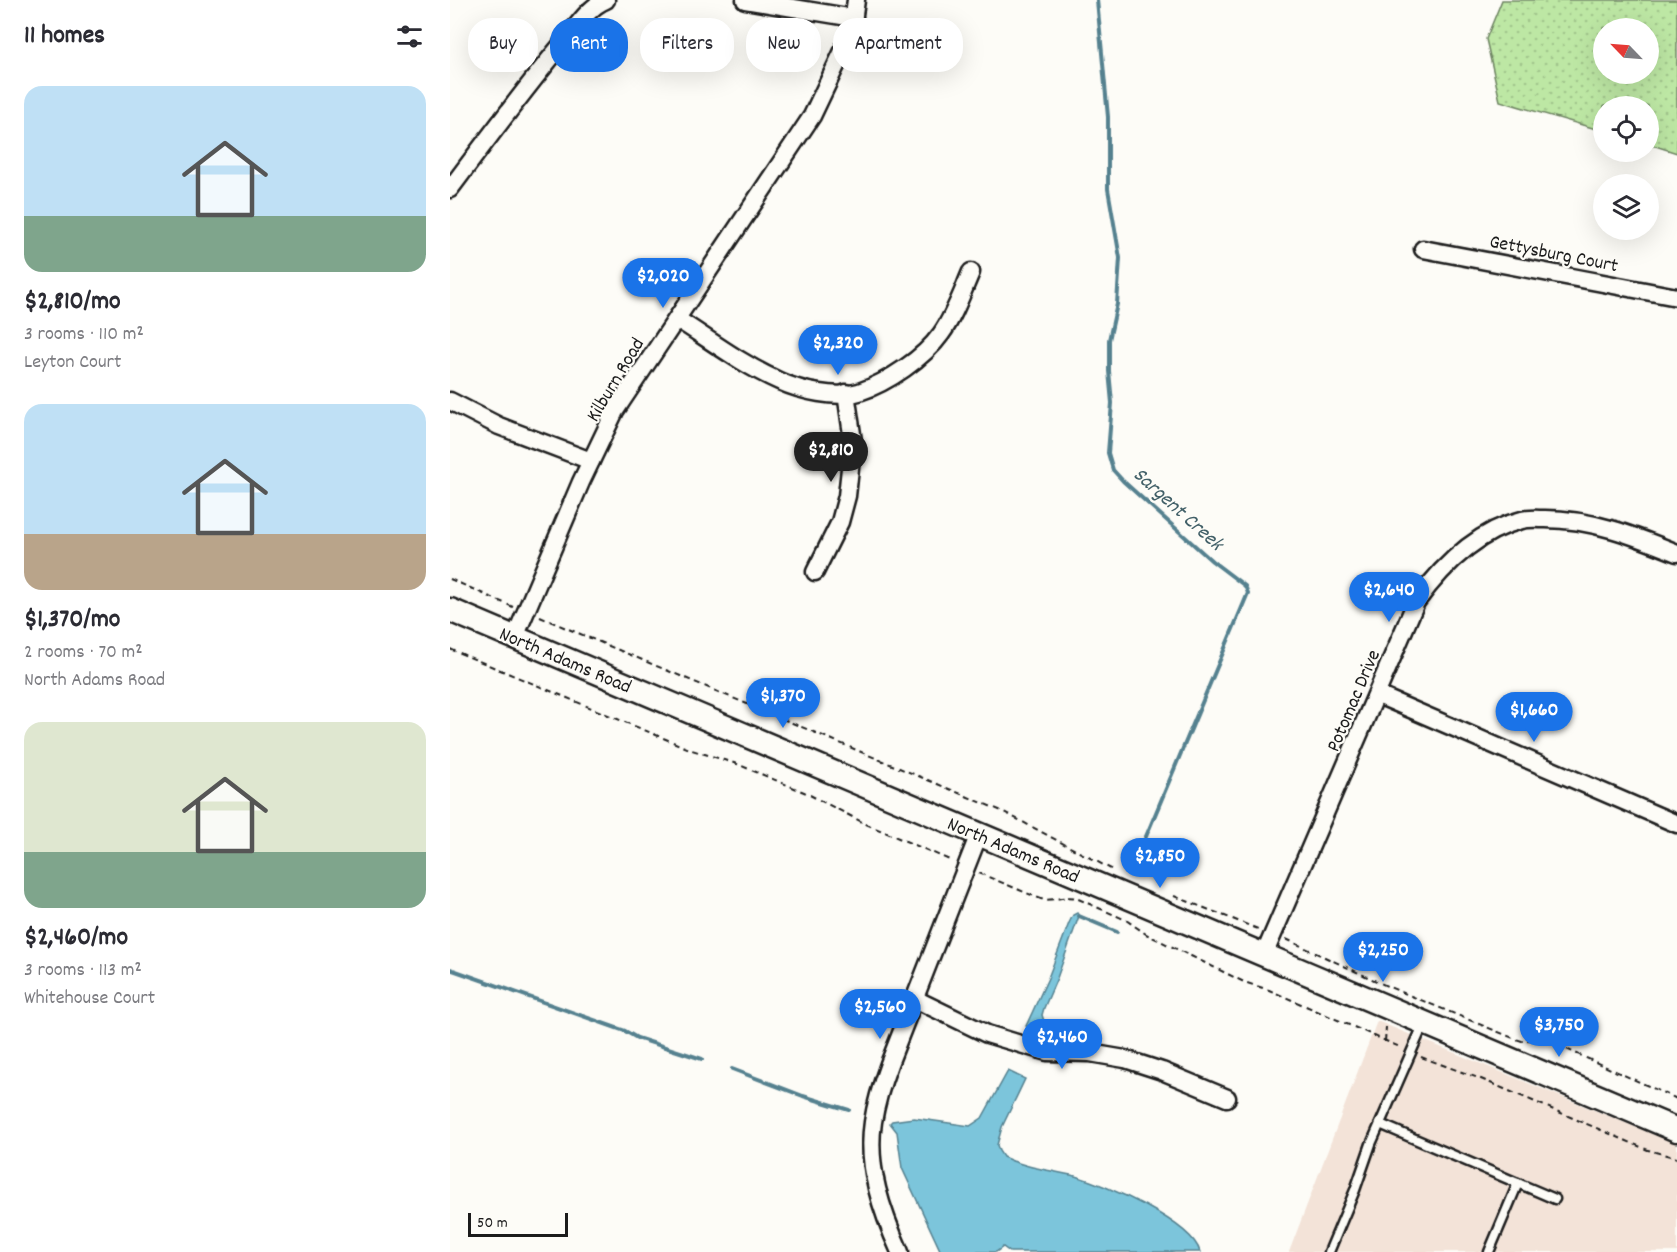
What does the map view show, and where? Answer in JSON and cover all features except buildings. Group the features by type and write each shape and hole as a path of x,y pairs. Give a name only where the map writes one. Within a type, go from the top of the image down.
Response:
{"main road":[{"name":"North Adams Road","path":"450,610 1677,1130"}],"street":[{"path":"450,189 545,64 582,20 600,2 606,0"},
{"path":"746,0 854,18"},
{"name":"Kilburn Road","path":"854,18 856,0"},
{"name":"Kilburn Road","path":"515,637 615,411 812,116 833,72"},
{"name":"Gettysburg Court","path":"1423,249 1677,297"},
{"path":"677,319 778,381 800,389 825,394 858,392 885,380 912,363 941,335 955,310 971,272"},
{"path":"815,572 840,522 847,496 853,441 846,393"},
{"path":"450,401 499,426 591,461"},
{"name":"Potomac Drive","path":"1264,954 1378,695 1416,602 1449,562 1472,543 1524,519 1562,519 1596,525 1677,553"},
{"path":"1378,695 1677,825"},
{"path":"900,1252 878,1197 873,1160 872,1124 878,1098 979,834"},
{"path":"915,999 987,1034 1047,1052 1090,1053 1125,1059 1162,1071 1227,1098"}],"lane":[{"path":"1329,1252 1380,1124 1425,1023"},
{"path":"1380,1124 1555,1199"},
{"path":"1489,1252 1518,1183"}],"path":[{"path":"450,579 515,608"},
{"path":"536,615 1004,812 1115,871"},
{"path":"450,649 692,750 737,764 796,789 866,824 955,863"},
{"path":"974,872 1041,899 1051,901 1076,898 1126,920 1146,934 1244,981 1398,1046"},
{"path":"1172,895 1254,927"},
{"path":"1287,939 1387,986 1513,1038 1522,1041 1542,1038 1677,1100"},
{"path":"1385,1041 1386,1026"},
{"path":"1424,1058 1480,1079 1648,1150 1677,1158"}],"shaded area":[{"path":"1377,1021 1677,1144 1677,1252 1289,1252"}],"green space":[{"path":"1502,0 1677,0 1677,153 1659,147 1659,96 1593,96 1593,128 1500,101 1486,39"}],"water":[{"path":"1077,913 1079,916 1042,1015 1046,1027 1045,1032 1026,1026 1048,978 1069,923 1073,915"},
{"path":"1008,1071 1025,1079 1002,1127 997,1145 1003,1157 1088,1180 1125,1196 1165,1217 1194,1240 1200,1252 1010,1252 1003,1247 996,1252 941,1252 902,1168 897,1132 890,1123 914,1118 970,1126 982,1118"}],"waterway":[{"name":"Sargent Creek","path":"1097,0 1108,117 1108,189 1120,258 1117,304 1109,340 1112,403 1108,453 1113,470 1123,481 1212,561 1245,586 1248,593 1142,846 1128,861"},
{"path":"1079,916 1117,932"},
{"path":"450,969 625,1031 637,1038 702,1059"},
{"path":"732,1069 803,1096 849,1110"}]}
